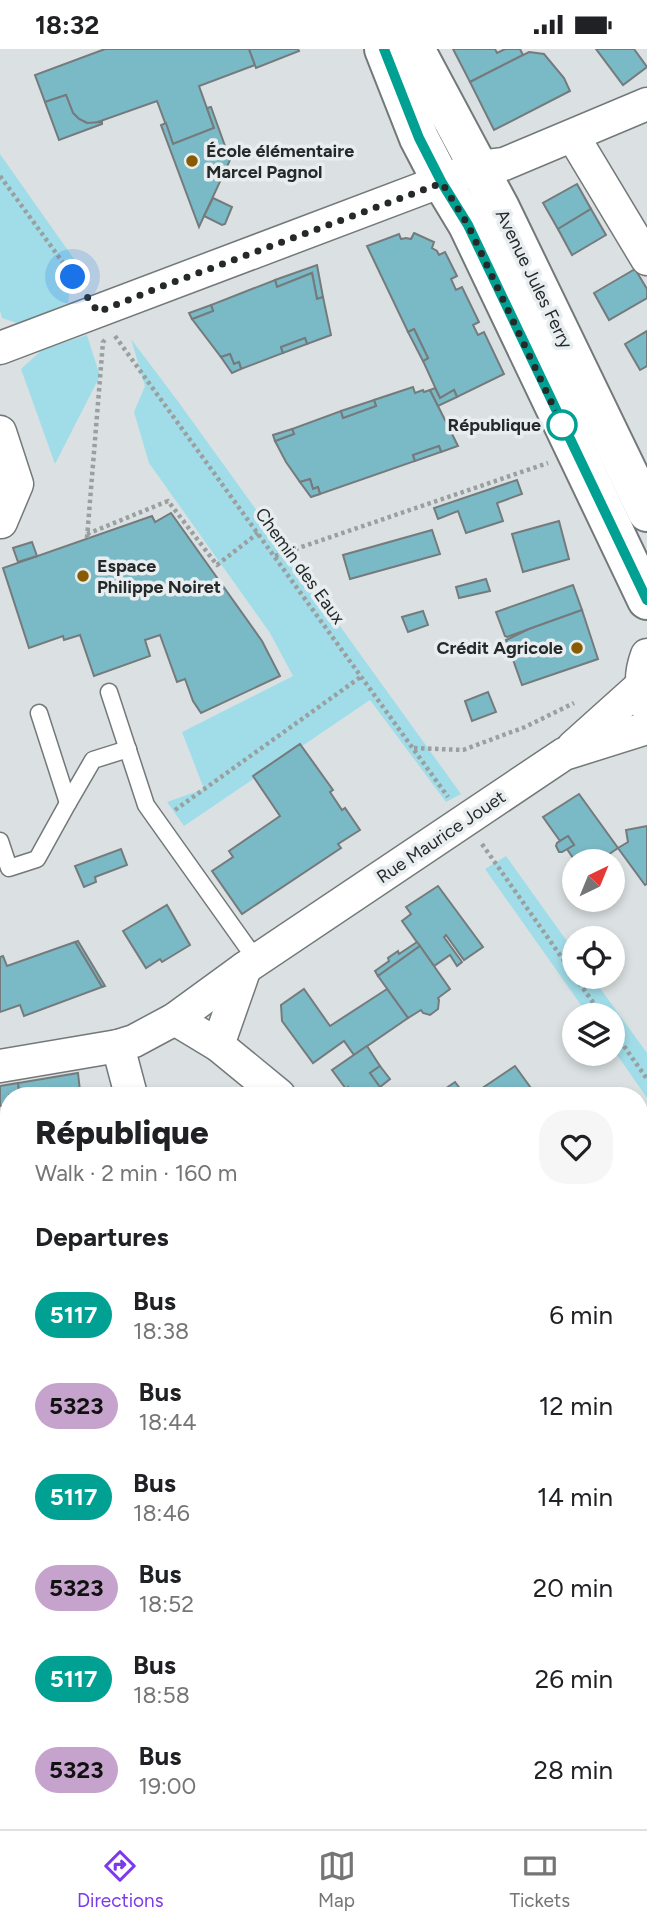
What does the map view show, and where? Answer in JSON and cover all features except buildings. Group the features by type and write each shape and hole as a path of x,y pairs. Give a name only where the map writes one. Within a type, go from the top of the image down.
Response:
{"street":[{"name":"Avenue Jules Ferry","path":"384,49 419,138 468,225 647,600"},
{"name":"Avenue Jules Ferry","path":"415,49 500,208 647,512"},
{"path":"0,348 106,323 163,286 479,167 504,164 647,104"},
{"path":"572,136 647,260"},
{"path":"0,432 17,484 0,522"},
{"path":"564,754 644,697 642,669 647,655"},
{"name":"Rue Maurice Jouet","path":"0,1066 134,1041 175,1019 564,754 647,728"},
{"path":"218,1045 251,965"},
{"path":"175,1019 218,1045 269,1087"},
{"path":"118,1046 129,1087"}],"lane":[{"path":"109,692 146,804 251,965"},
{"path":"39,713 68,803"},
{"path":"0,841 9,868 37,859 93,760 128,749"}],"path":[{"name":"Chemin des Eaux","path":"0,176 562,958"},
{"path":"106,323 87,536 168,501 217,565 258,533"},
{"path":"275,556 558,459"},
{"path":"169,815 362,676"},
{"path":"413,748 463,750 525,727 582,699"},
{"path":"625,1048 647,1079"}],"shaded area":[{"path":"0,154 74,259 68,303 20,324 2,318 0,311"},
{"path":"87,335 100,376 55,464 21,369 42,350"},
{"path":"131,339 461,794 446,802 370,700 184,826 167,802 204,789 182,732 293,676 270,633 149,463 134,412 145,386"},
{"path":"506,856 562,934 562,978 485,869"},
{"path":"570,989 601,989 611,1003 580,1003"},
{"path":"625,1023 647,1053 647,1087 639,1087 625,1066"}],"bus line":[{"name":"5117","path":"384,49 419,138 468,225 647,600"}],"place":[{"name":"École élémentaire Marcel Pagnol","path":"192,161"},
{"name":"République","path":"562,425"},
{"name":"Espace Philippe Noiret","path":"83,576"},
{"name":"Crédit Agricole","path":"577,648"}],"route":[{"path":"73,277 98,312 442,183 468,225 562,425"}]}
